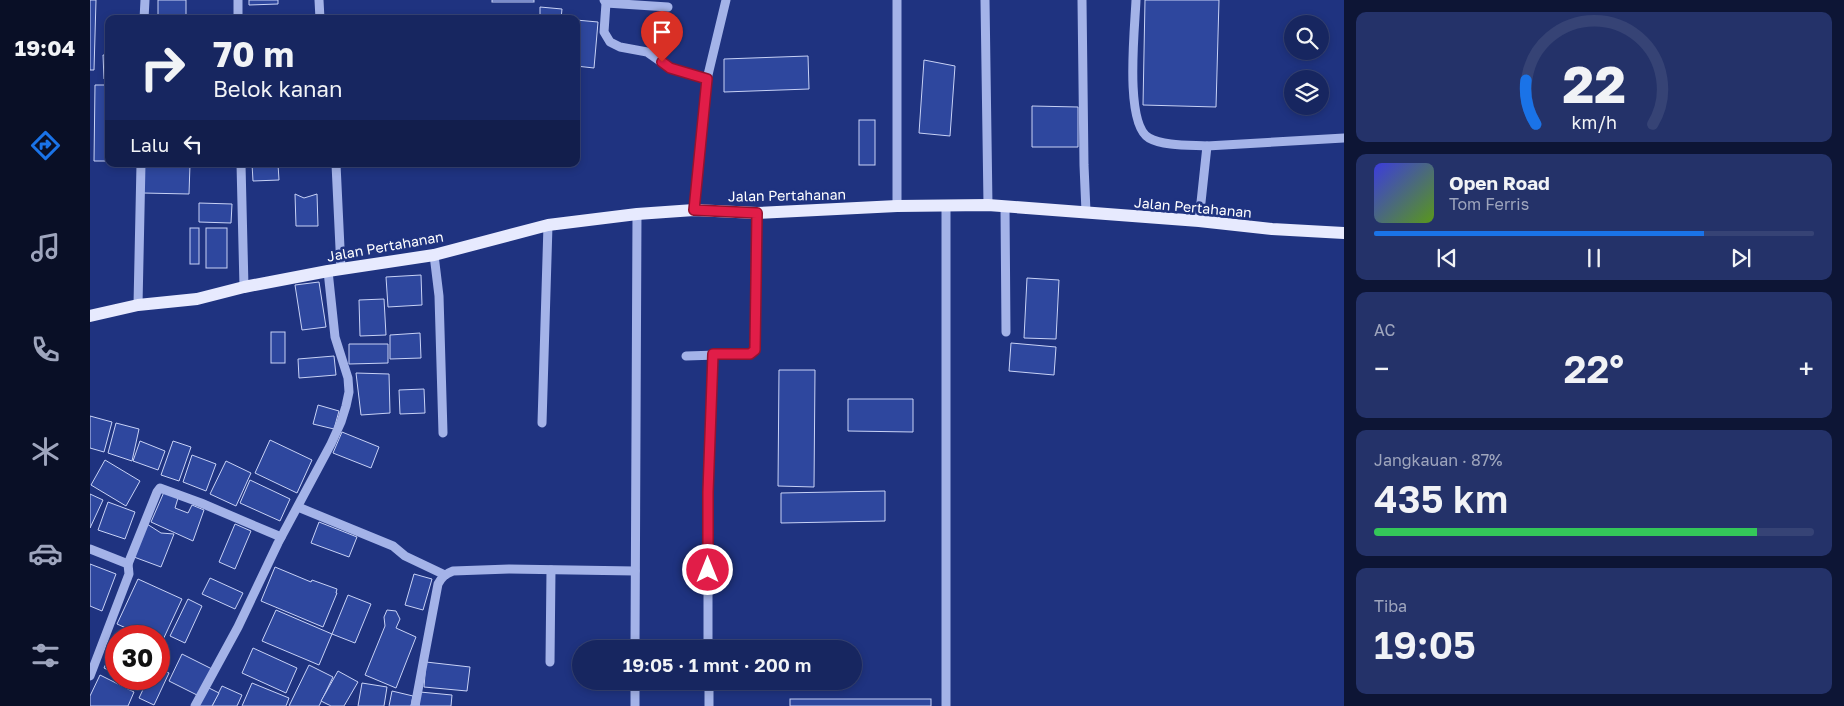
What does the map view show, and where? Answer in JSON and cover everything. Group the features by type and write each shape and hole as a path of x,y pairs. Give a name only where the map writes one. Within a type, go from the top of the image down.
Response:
{"main road":[{"name":"Jalan Pertahanan","path":"90,316 138,306 197,299 244,286 328,271 434,255 548,226 637,214 694,210 757,213 897,206 988,205 1344,234"}],"street":[{"path":"144,15 145,0"},
{"path":"238,0 238,15"},
{"path":"319,0 320,15"},
{"path":"694,210 707,79 726,0"},
{"path":"897,0 897,206"},
{"path":"985,0 988,205"},
{"path":"1082,0 1086,212"},
{"path":"1136,0 1133,90 1139,126 1144,134 1157,141 1206,146 1344,138"},
{"path":"668,7 605,2 604,32 610,42 620,47 647,52 670,68 707,79"},
{"path":"1199,221 1206,146"},
{"path":"138,306 141,167"},
{"path":"241,167 244,286"},
{"path":"336,167 341,269"},
{"path":"946,205 946,706"},
{"path":"1005,207 1006,332"},
{"path":"686,356 750,354 755,350 757,213"},
{"path":"635,640 637,214"},
{"path":"542,423 548,226"},
{"path":"434,255 439,296 443,433"},
{"path":"194,706 238,627 281,537 341,422 349,392 348,378 335,337 328,271"},
{"path":"708,640 708,492 713,354"},
{"path":"90,676 129,574 128,564 160,488 202,503 281,537"},
{"path":"298,507 393,546 405,556 444,575"},
{"path":"90,549 128,564"},
{"path":"550,662 551,570"},
{"path":"415,706 438,584 444,575 453,571 636,571"},
{"path":"635,690 635,706"},
{"path":"708,690 709,706"}],"building":[{"path":"90,0 96,0 94,70 90,70"},
{"path":"158,0 186,0 186,15 158,15"},
{"path":"249,0 278,0 278,4 249,5"},
{"path":"492,0 534,0 534,2 492,2"},
{"path":"1145,0 1219,0 1216,107 1143,105"},
{"path":"540,7 562,9 561,15 540,15"},
{"path":"580,20 598,22 594,68 580,66"},
{"path":"103,55 105,55 105,79"},
{"path":"808,56 809,89 724,92 724,59"},
{"path":"924,60 955,66 950,136 919,133"},
{"path":"95,85 105,85 105,161 94,161"},
{"path":"1032,106 1078,107 1078,147 1032,147"},
{"path":"859,120 875,120 875,165 859,165"},
{"path":"143,167 190,167 189,194 143,193"},
{"path":"252,167 278,167 279,180 253,181"},
{"path":"295,194 304,198 317,194 318,226 296,226"},
{"path":"199,203 232,204 231,223 199,222"},
{"path":"190,228 199,228 199,264 190,264"},
{"path":"206,228 227,228 227,268 206,268"},
{"path":"421,275 422,305 388,307 386,277"},
{"path":"1027,278 1059,280 1056,339 1024,338"},
{"path":"319,282 326,327 302,330 295,285"},
{"path":"384,299 386,335 360,336 359,300"},
{"path":"271,332 285,332 285,363 271,363"},
{"path":"420,333 421,358 390,359 390,335"},
{"path":"1011,343 1056,347 1054,375 1009,371"},
{"path":"349,344 388,344 388,363 349,364"},
{"path":"334,356 336,375 299,378 298,359"},
{"path":"779,370 815,370 814,487 778,486"},
{"path":"356,373 389,374 390,413 361,415"},
{"path":"424,389 425,413 400,414 399,390"},
{"path":"848,399 913,399 913,432 848,431"},
{"path":"318,405 339,411 334,429 313,424"},
{"path":"90,416 112,422 104,452 90,448"},
{"path":"116,423 139,429 132,461 108,453"},
{"path":"342,432 379,447 371,468 333,453"},
{"path":"270,440 312,460 297,493 255,473"},
{"path":"140,441 165,451 158,470 133,461"},
{"path":"173,441 191,447 179,481 161,475"},
{"path":"192,455 216,464 206,491 183,482"},
{"path":"105,460 140,481 126,506 91,485"},
{"path":"226,461 251,473 236,506 210,494"},
{"path":"250,480 290,499 280,521 240,503"},
{"path":"885,491 885,521 781,523 781,493"},
{"path":"164,492 178,498 175,508 188,513 192,505 204,510 193,541 151,522"},
{"path":"90,494 103,500 90,528"},
{"path":"108,502 135,512 125,539 98,530"},
{"path":"319,522 357,537 349,557 311,543"},
{"path":"147,524 161,533 174,534 161,567 134,557"},
{"path":"235,524 251,531 235,569 219,562"},
{"path":"90,564 116,574 102,611 90,606"},
{"path":"275,567 311,582 312,580 337,589 323,627 261,601"},
{"path":"414,574 432,579 423,610 405,605"},
{"path":"210,578 243,593 235,609 202,594"},
{"path":"138,579 182,599 170,625 117,624"},
{"path":"348,595 371,604 355,643 332,634"},
{"path":"188,599 202,606 185,643 170,636"},
{"path":"276,610 332,634 319,665 262,641"},
{"path":"387,610 396,611 400,619 396,628 416,637 396,688 365,675 385,626 384,617"},
{"path":"253,648 297,668 286,693 242,673"},
{"path":"182,654 212,669 199,696 170,682"},
{"path":"426,662 470,667 467,691 424,687"},
{"path":"309,665 333,677 319,706 289,706"},
{"path":"338,671 358,682 344,706 331,706 321,701"},
{"path":"100,675 105,678 105,690 130,690 134,692 128,706 90,706 90,696"},
{"path":"252,683 289,698 286,706 242,706"},
{"path":"362,683 387,687 384,706 358,706"},
{"path":"222,686 242,695 237,706 212,706"},
{"path":"207,687 219,693 212,706 197,706"},
{"path":"143,690 161,690 154,705 139,698"},
{"path":"392,691 413,696 411,706 389,706"},
{"path":"420,692 452,695 451,706 419,706"},
{"path":"790,699 931,699 931,706 790,706"}],"route":[{"path":"662,62 670,68 707,79 694,210 757,213 756,347 753,353 750,354 713,354 708,492 708,570"}]}
